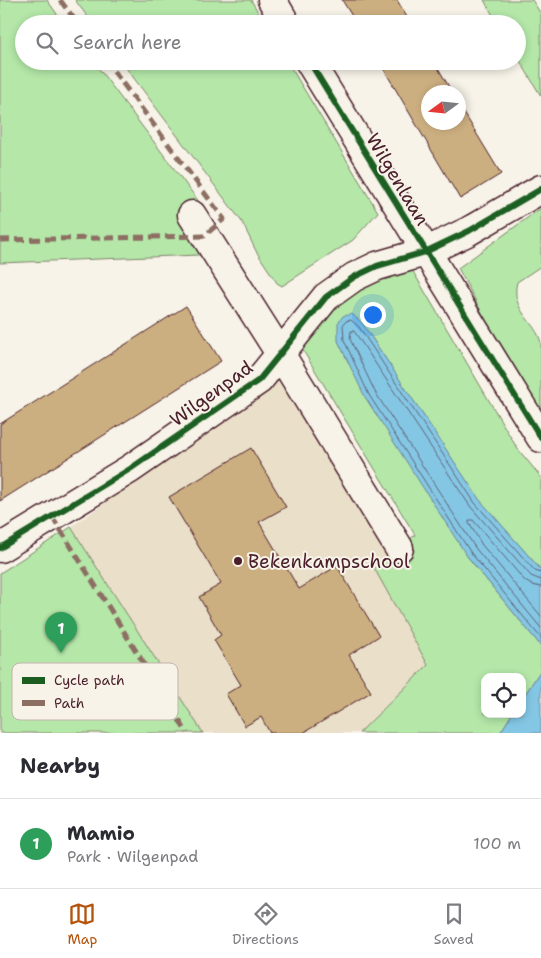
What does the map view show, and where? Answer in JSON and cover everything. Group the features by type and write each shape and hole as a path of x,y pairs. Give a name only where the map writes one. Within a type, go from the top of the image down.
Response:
{"street":[{"path":"272,0 281,15"},
{"name":"Wilgenlaan","path":"314,70 541,438"},
{"name":"Wilgenpad","path":"0,548 130,469 219,410 259,380 326,297 354,277 378,266 425,252 469,231 541,189"},
{"path":"192,215 281,355 399,548"}],"shaded area":[{"name":"Bekenkampschool","path":"278,379 391,553 374,568 428,665 359,733 203,733 178,694 178,663 158,663 71,527"}],"green space":[{"path":"0,0 47,0 58,15 15,15 15,70 100,70 209,215 224,254 0,263"},
{"path":"75,0 251,0 260,15 86,15"},
{"path":"484,0 532,0 541,14 541,96 525,70 526,15 493,15"},
{"path":"128,70 292,70 378,212 353,240 282,286 277,283 256,251 242,222"},
{"path":"541,208 541,266 517,282 516,292 520,308 534,328 541,343 541,410 489,326 458,268"},
{"path":"405,258 517,448 541,477 541,570 479,500 362,323 467,556 541,646 541,670 526,693 526,673 481,673 481,718 509,718 500,733 359,733 428,665 374,568 415,535 296,339 295,314"},
{"path":"71,527 158,663 12,663 12,720 178,720 178,694 203,733 0,733 0,573"}],"water":[{"path":"352,314 362,323 479,499 541,570 541,646 467,556 365,397 338,341 338,323 343,316"},
{"path":"541,670 541,733 500,733 509,718 526,718 526,693"}],"building":[{"path":"342,0 397,0 406,15 351,15"},
{"path":"384,70 439,70 448,85 421,85 421,130 466,130 466,116 501,174 460,199"},
{"path":"186,306 221,361 0,501 0,424"},
{"path":"251,448 286,507 259,522 299,589 337,566 379,636 349,655 371,692 303,733 270,733 261,717 245,726 226,694 241,685 214,640 221,635 199,597 221,584 169,497"}],"marked path":[{"path":"60,0 71,15"},
{"path":"0,240 204,236 224,219 113,70"},
{"path":"52,516 143,663"},
{"path":"178,719 187,733"}],"cycle path":[{"path":"315,70 541,438"},
{"path":"0,548 130,469 259,380 326,297 354,277 377,266 425,252 469,231 541,189"}],"place":[{"name":"Bekenkampschool","path":"238,561"},
{"name":"Mamio","path":"61,653"}]}
